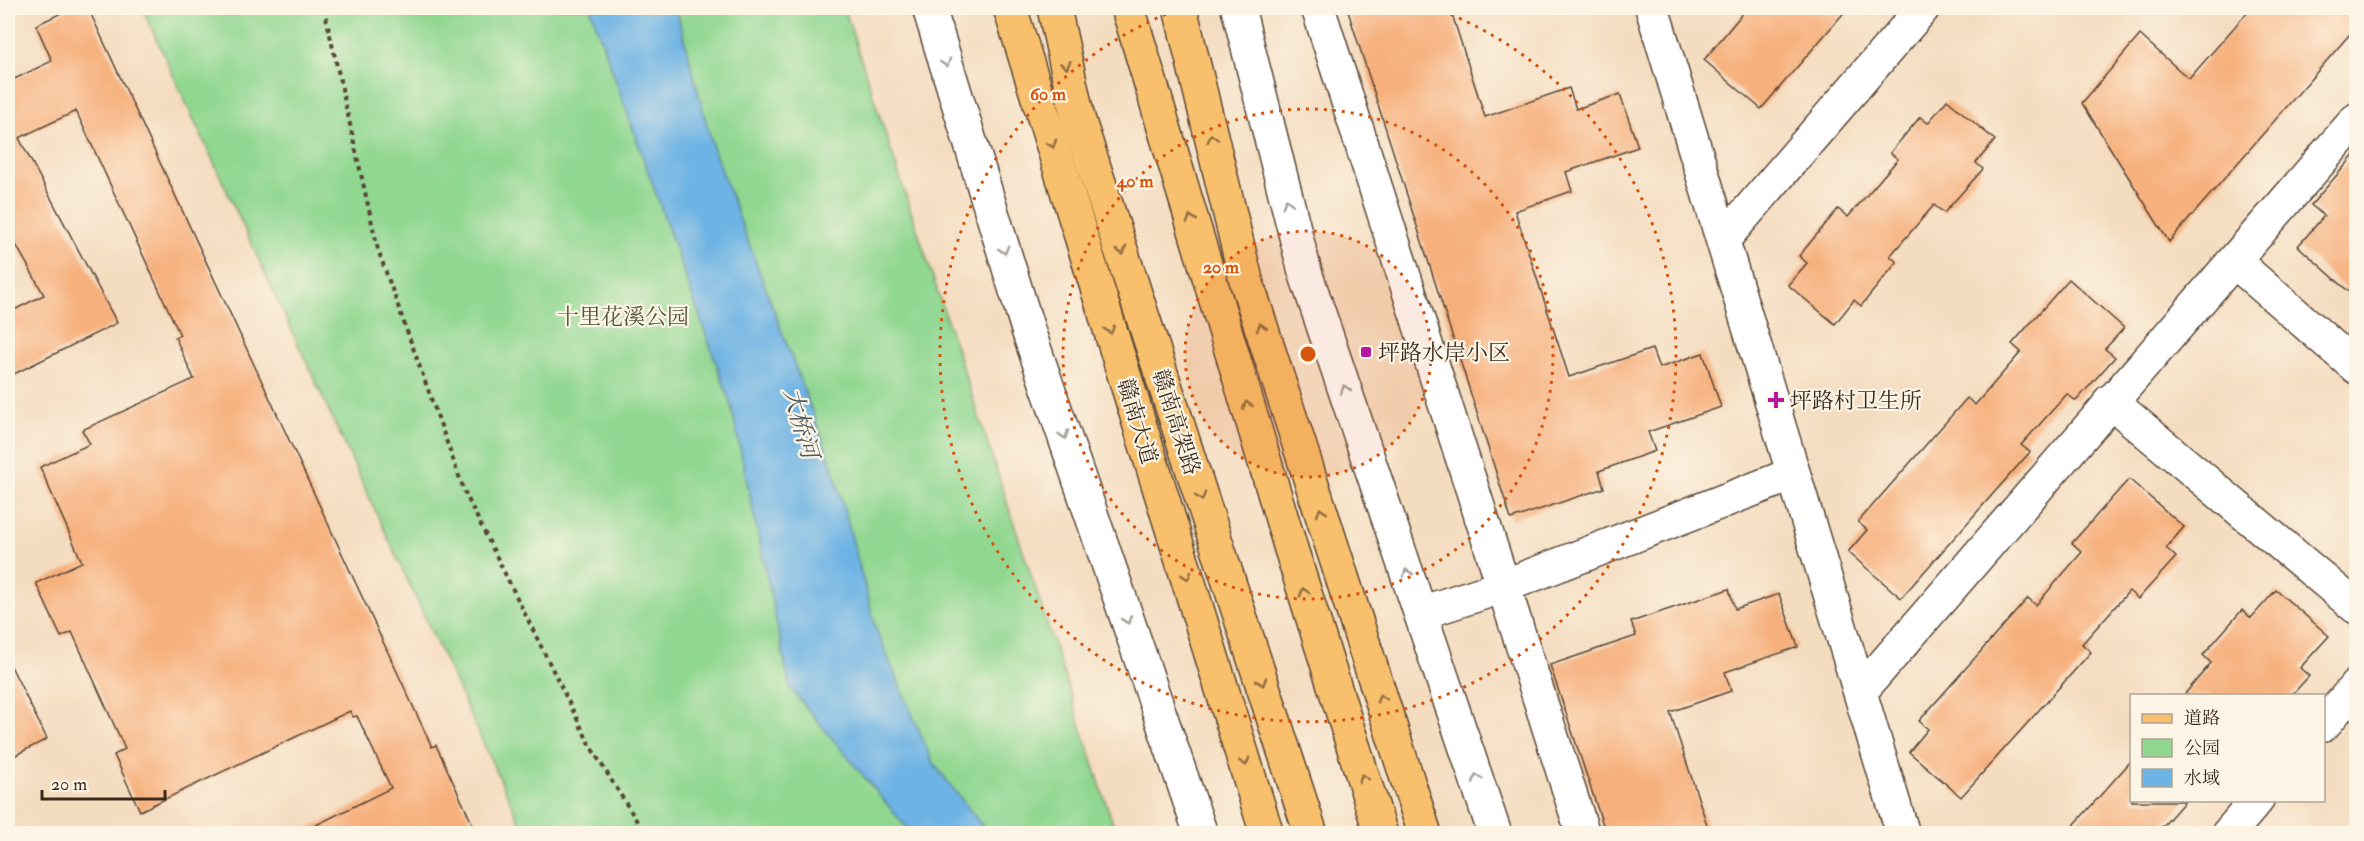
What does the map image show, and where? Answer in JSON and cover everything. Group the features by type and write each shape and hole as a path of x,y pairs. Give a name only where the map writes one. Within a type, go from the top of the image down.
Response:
{"main road":[{"name":"赣南大道","path":"1010,8 1267,834"},
{"name":"赣南高架路","path":"1054,8 1078,118 1311,834"},
{"path":"1128,8 1287,538 1381,834"},
{"path":"1180,8 1246,280 1425,834"}],"street":[{"path":"929,8 1029,333 1201,834"},
{"path":"1238,8 1305,272 1495,834"},
{"path":"1318,8 1583,834"},
{"path":"1723,240 1923,8"},
{"path":"1660,13 1723,240 1903,834"},
{"path":"1860,692 2356,120"},
{"path":"2234,261 2356,367"},
{"path":"2110,401 2356,607"},
{"path":"1421,613 1504,586 1793,474"},
{"path":"2325,723 2356,686"},
{"path":"2228,834 2256,802"}],"path":[{"path":"324,8 378,250 465,493 592,749 645,834"}],"green space":[{"name":"十里花溪公园","path":"142,8 844,8 1116,833 525,833"}],"water":[{"name":"大桥河","path":"590,8 676,8 714,151 833,467 877,632 933,763 988,833 911,833 790,688 731,405"}],"building":[{"path":"72,8 88,8 432,747 436,745 477,834 298,834 391,788 357,716 353,717 350,711 140,811 114,755 125,749 72,632 61,637 36,583 82,562 40,467 90,444 82,430 194,379 175,337 180,335 76,111 19,138 117,323 8,377 8,313 44,295 8,230 8,82 52,61 36,25"},
{"path":"1347,8 1450,8 1485,117 1569,88 1576,109 1620,94 1638,147 1566,172 1572,191 1515,211 1569,377 1652,349 1659,368 1703,353 1721,407 1648,432 1655,451 1599,471 1604,488 1511,519"},
{"path":"1747,8 1848,8 1761,109 1704,60"},
{"path":"2251,8 2356,8 2356,27 2169,242 2082,103 2140,35 2189,79"},
{"path":"1947,100 1995,140 1976,163 1983,169 1944,213 1934,205 1890,256 1897,262 1861,306 1854,300 1835,324 1788,285 1807,263 1799,256 1838,209 1848,217 1898,159 1890,153 1920,117 1928,123"},
{"path":"2356,153 2356,298 2298,246 2324,216 2311,205"},
{"path":"2069,279 2124,328 2105,349 2115,357 2076,401 2067,394 2021,445 2030,452 1901,598 1848,552 1867,530 1858,522 1967,398 1975,405 2021,352 2012,344"},
{"path":"2129,479 2184,527 2166,548 2176,557 2138,599 2129,591 2082,644 2091,652 1961,797 1909,752 1928,729 1919,721 2028,598 2036,605 2082,552 2072,543"},
{"path":"1729,589 1735,609 1779,594 1798,647 1725,672 1731,691 1670,712 1710,834 1606,834 1550,665 1636,636 1631,622"},
{"path":"2276,590 2329,636 2300,668 2309,676 2293,694 2185,694 2211,663 2203,655 2242,610 2251,618"},
{"path":"8,660 47,739 8,759"},
{"path":"2130,762 2130,802 2184,802 2156,834 2066,834"}],"place":[{"name":"坪路水岸小区","path":"1366,352"},
{"name":"坪路村卫生所","path":"1776,400"}]}
